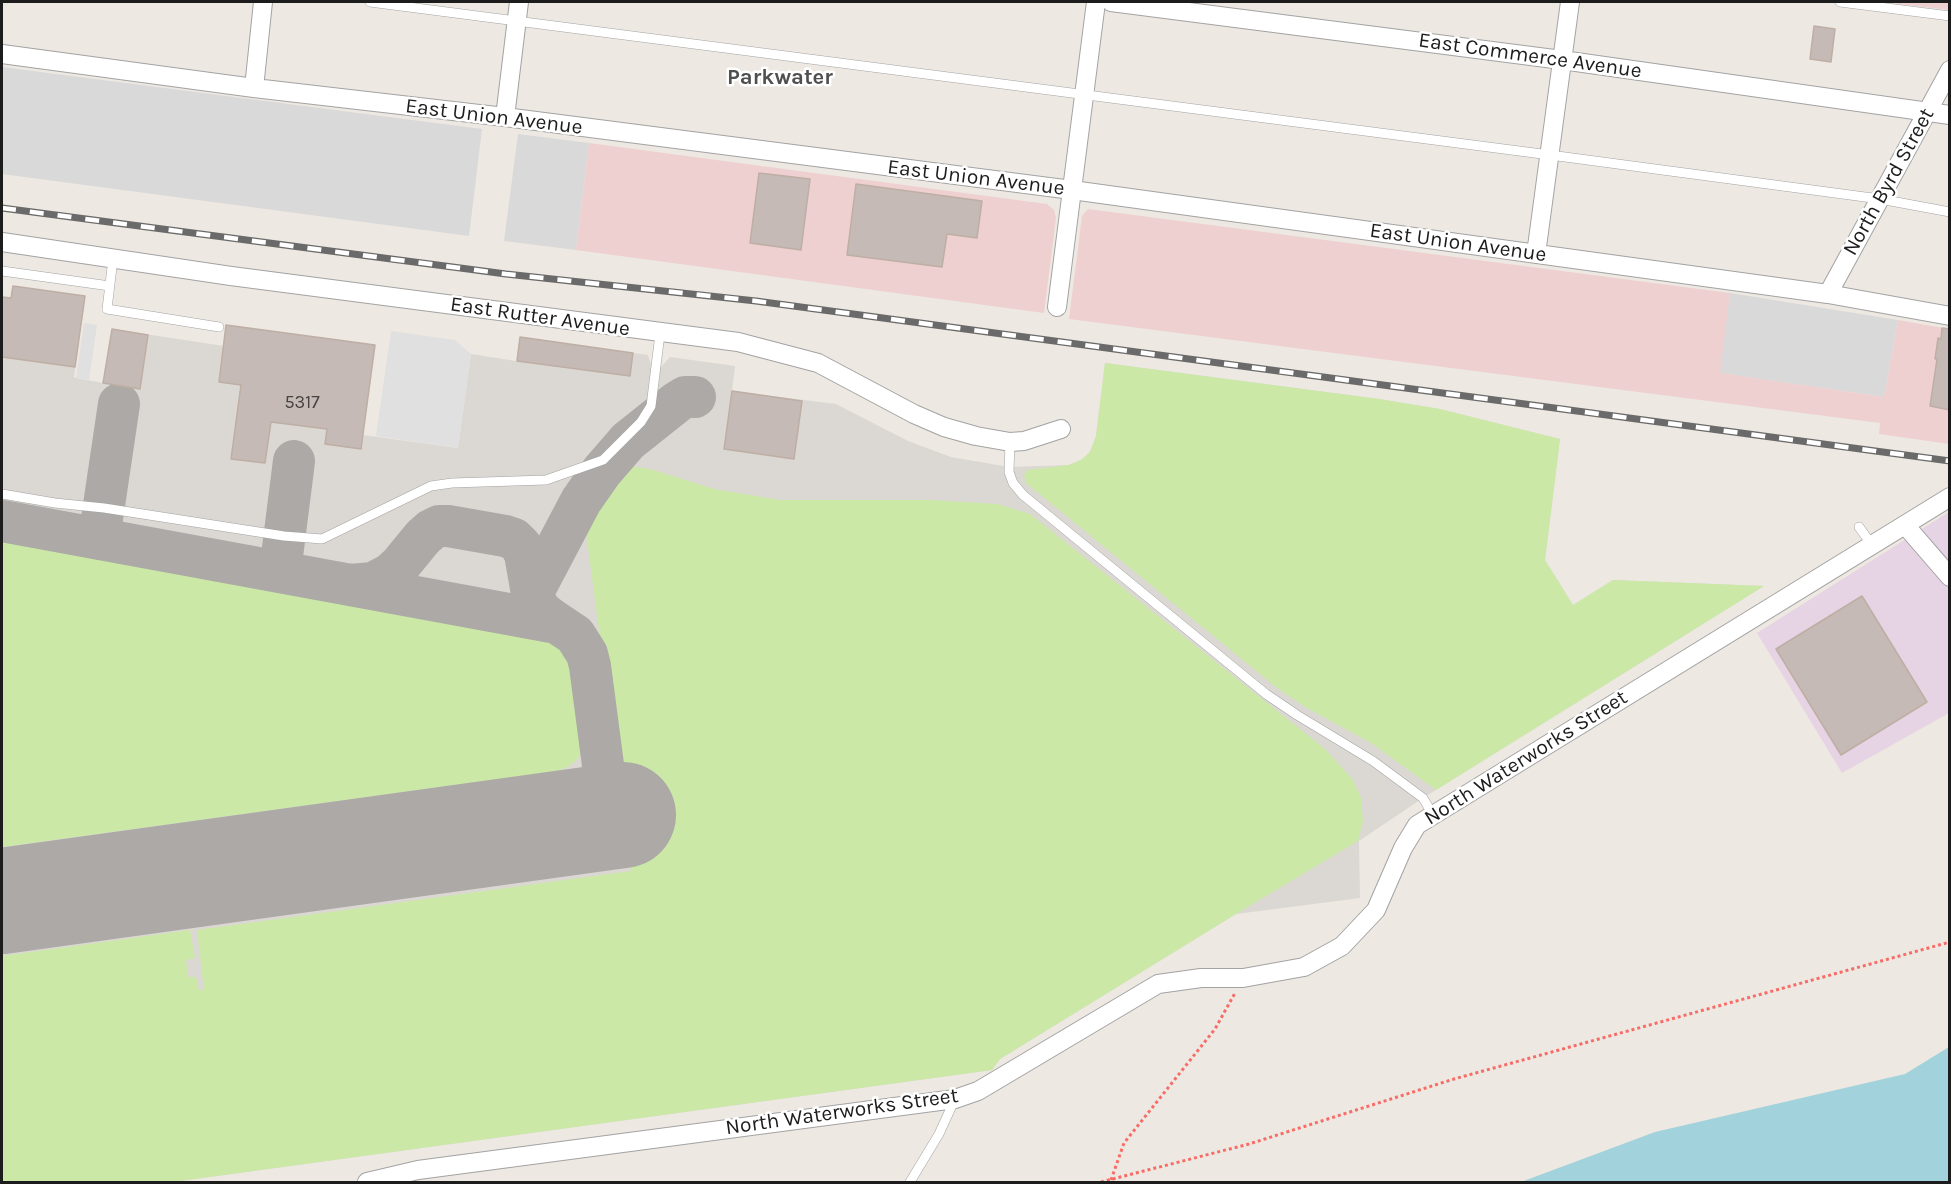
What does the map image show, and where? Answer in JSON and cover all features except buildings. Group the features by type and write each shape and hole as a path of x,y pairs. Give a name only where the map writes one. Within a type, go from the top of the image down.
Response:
{"street":[{"path":"254,88 263,2"},
{"path":"505,117 519,2"},
{"path":"1057,306 1096,2"},
{"name":"East Commerce Avenue","path":"1111,2 1562,60 1950,115"},
{"path":"1536,254 1570,2"},
{"name":"East Union Avenue","path":"2,54 254,88 505,117 1072,190 1827,294 1950,316"},
{"name":"North Byrd Street","path":"1827,294 1950,70"},
{"name":"East Rutter Avenue","path":"2,242 660,334 738,342 818,363 914,414 944,427 976,436 1010,442 1031,440 1061,429"},
{"name":"North Waterworks Street","path":"367,1182 418,1170 955,1099 978,1091 1158,984 1201,978 1243,978 1304,967 1342,946 1376,910 1403,848 1417,825 1950,497"},
{"path":"1905,525 1950,577"}],"lane":[{"path":"370,2 1550,155 1880,199 1950,212"},
{"path":"1840,2 1950,16"},
{"path":"113,259 107,309 219,327"},
{"path":"2,271 110,285"},
{"path":"2,494 285,536 322,539 431,486 452,483 546,480 603,460 641,422 651,406 660,334"},
{"path":"1010,442 1009,472 1012,483 1023,495 1266,694 1373,761 1423,798 1433,815"},
{"path":"1859,527 1872,545"},
{"path":"910,1182 939,1134 955,1099"}],"path":[{"path":"1101,1182 1249,1144 1454,1078 1950,942"},
{"path":"1111,1180 1124,1143 1215,1029 1243,978"}],"shaded area":[{"path":"1882,2 1949,2 1949,10"},
{"path":"2,67 482,129 469,236 2,174"},
{"path":"518,134 589,143 576,250 504,241"},
{"path":"589,143 1047,204 1054,210 1056,218 1044,313 576,250"},
{"path":"1088,209 1730,293 1720,373 1884,397 1898,320 1949,329 1949,444 1879,434 1880,423 1069,319 1082,216"},
{"path":"1730,293 1898,320 1884,397 1719,373"},
{"path":"2,297 85,297 74,377 76,378 103,383 112,329 224,346 363,435 458,448 471,354 516,361 520,337 648,355 651,365 661,367 670,357 735,366 732,391 836,404 908,441 951,457 1009,467 1069,465 1081,460 1090,452 1096,436 1105,363 1440,409 1560,439 1545,560 1573,605 1613,580 1764,586 1423,798 1359,841 1360,898 1236,914 1000,1059 992,1070 173,1182 2,1182"},
{"path":"84,323 97,325 89,380 76,378"},
{"path":"391,331 455,340 471,354 458,448 376,436"},
{"path":"1949,512 1949,713 1842,773 1757,633"}],"green space":[{"path":"1105,363 1440,409 1560,439 1545,560 1573,605 1613,580 1764,586 1436,790 1371,743 1305,707 1277,688 1026,483 1024,476 1027,470 1069,465 1081,460 1090,452 1096,436"},
{"path":"622,465 650,469 714,489 780,500 931,500 997,504 1030,514 1325,749 1353,780 1361,798 1363,821 1358,841 1000,1059 992,1070 173,1182 2,1182 2,956 190,930 195,958 186,960 188,977 196,977 199,990 204,990 197,930 631,871 585,525 588,514"},
{"path":"2,534 552,633 570,644 576,654 587,742 577,760 557,771 2,847"}],"water":[{"path":"1949,1047 1949,1182 1521,1182 1655,1132 1905,1074"}],"taxiway":[{"path":"532,594 581,501 602,471 628,441 677,402 685,397 695,397"},
{"path":"99,539 119,404"},
{"path":"280,572 294,461"},
{"path":"2,521 557,623 575,635 587,654 603,765 602,778 595,794 577,815 565,823"},
{"path":"351,585 373,583 390,574 423,537 439,526 505,536 514,539 521,546 525,554 532,594 537,605 543,613 557,623"}],"runway":[{"path":"2,901 623,815"}],"railway":[{"path":"2,208 506,274 756,301 1950,461"}],"district":[{"name":"Parkwater","path":"780,78"}]}
